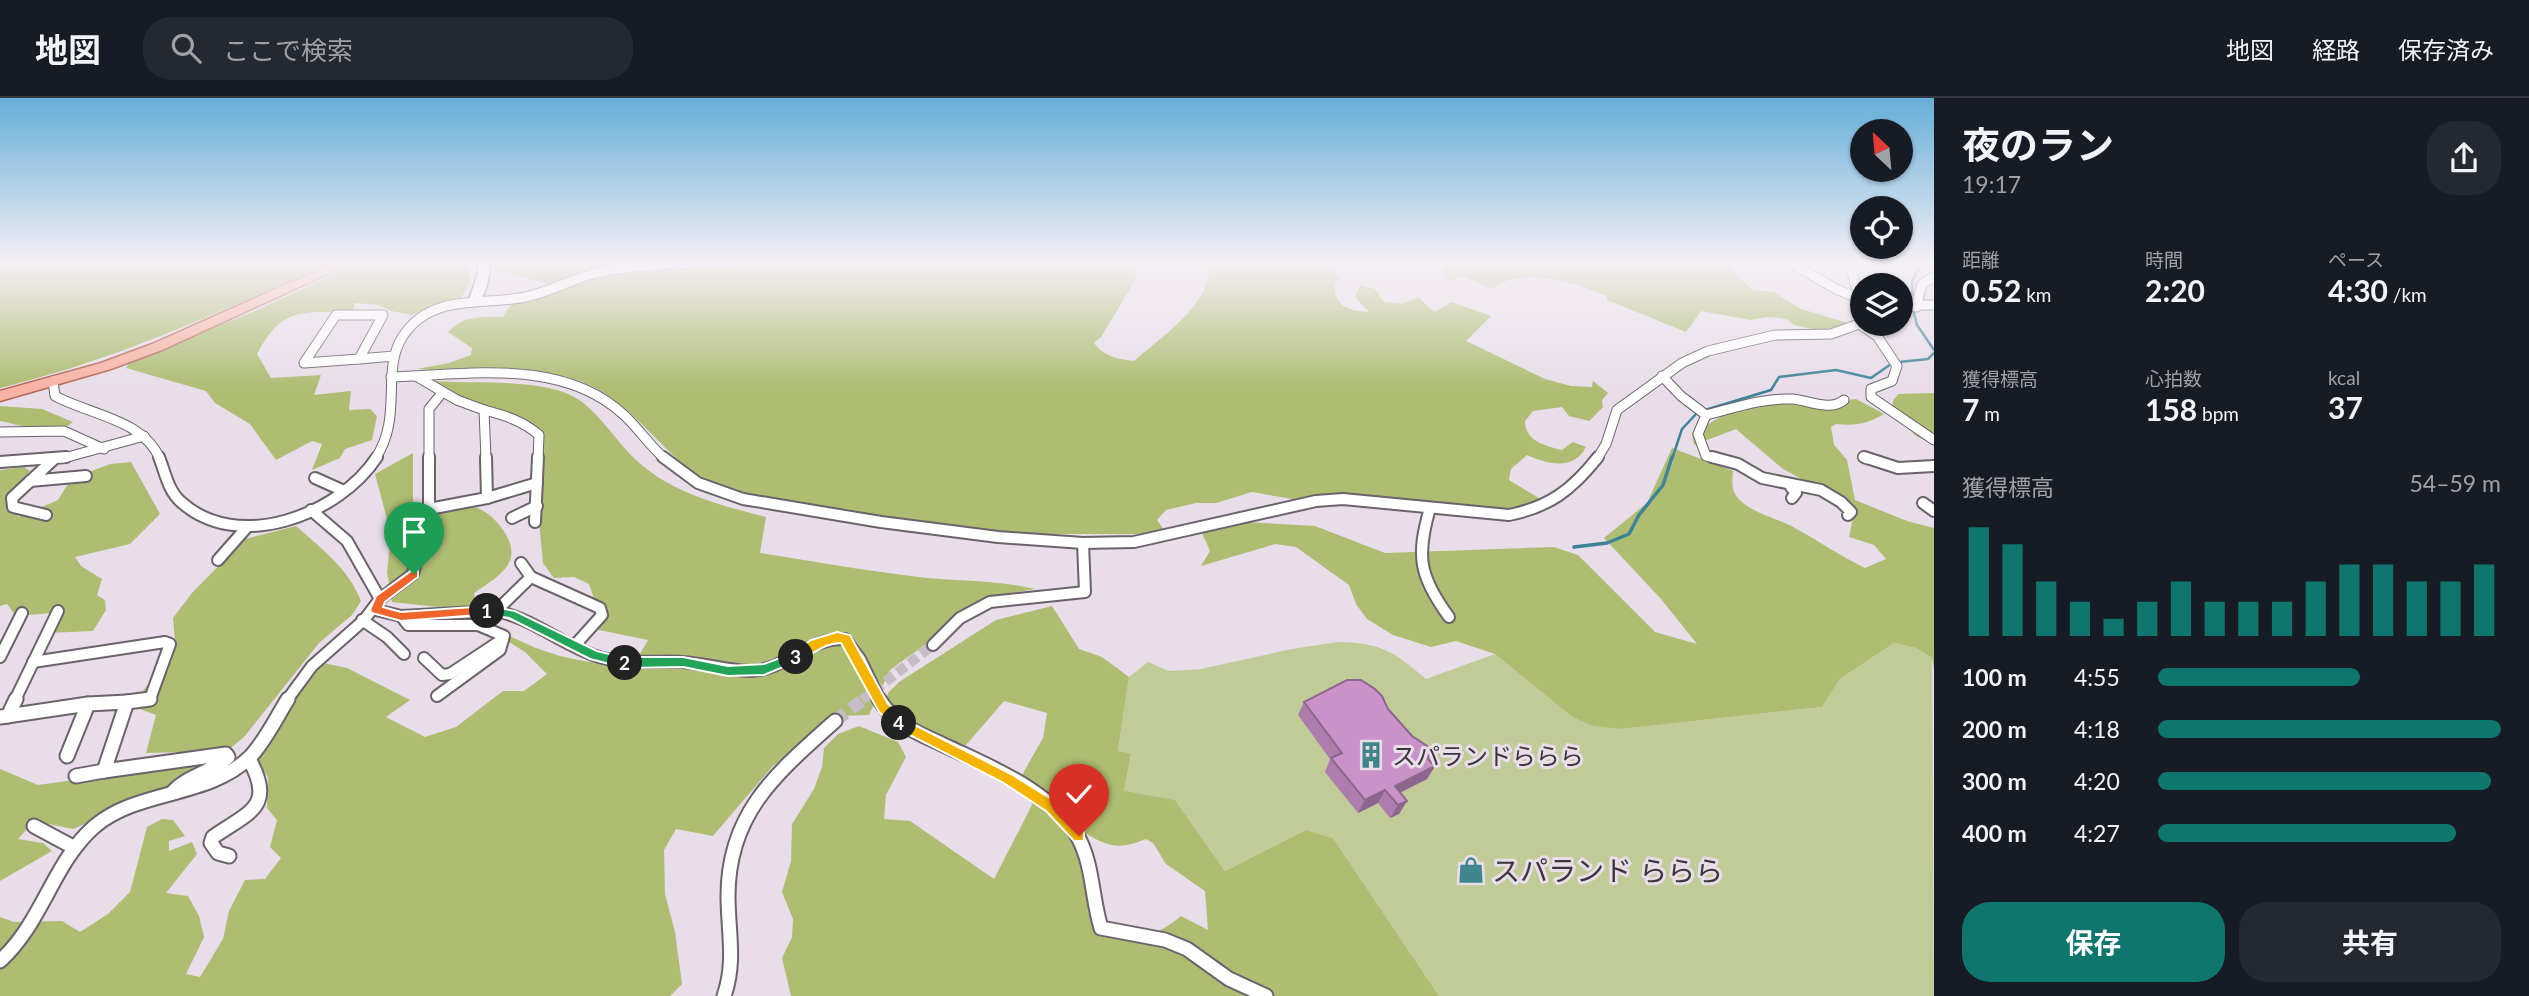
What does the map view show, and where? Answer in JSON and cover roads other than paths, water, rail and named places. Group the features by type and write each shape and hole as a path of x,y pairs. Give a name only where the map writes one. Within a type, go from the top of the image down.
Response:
{"main road":[{"path":"0,396 157,347 254,304"}],"street":[{"path":"53,381 54,396 130,428 153,444 178,500 210,522 248,526 277,522 311,510 344,491 371,468 385,445 393,420 391,377 394,356 411,325 424,315 449,304"},
{"path":"1913,305 1934,305"},
{"path":"359,359 383,314 336,315 303,363 359,359 394,356"},
{"path":"391,377 522,374 554,378 581,386 624,415 646,442 674,468 698,483 743,499 881,522 998,537 1083,543 1134,542 1316,501 1371,500 1508,515 1532,510 1560,497 1596,460 1606,444 1617,410 1662,376 1708,351 1774,335 1831,334 1850,328"},
{"path":"1877,336 1897,366 1892,381 1871,389 1871,397 1934,440"},
{"path":"416,376 465,405 510,417 533,428 539,435 535,522"},
{"path":"1662,376 1681,396 1706,415"},
{"path":"0,961 27,936 73,847 97,824 130,808 227,773 248,760 267,737 306,672 338,638 414,574 429,509 429,409 442,393"},
{"path":"1706,415 1750,402 1790,399 1836,406 1844,400"},
{"path":"484,410 487,498"},
{"path":"1706,415 1698,435 1706,456 1740,465 1792,492 1811,485 1845,505 1851,512 1848,515"},
{"path":"0,432 64,430 104,449"},
{"path":"0,462 54,458 104,449 144,436"},
{"path":"1863,457 1888,467 1907,469 1934,466"},
{"path":"46,514 13,507 12,498 54,458"},
{"path":"30,481 86,476"},
{"path":"315,478 344,491"},
{"path":"429,509 487,498 537,483"},
{"path":"1923,503 1934,510"},
{"path":"512,518 537,506"},
{"path":"1430,508 1420,540 1423,573 1430,592 1449,617"},
{"path":"311,510 347,541 378,604 401,616 408,625 478,625 504,636 500,650 437,696"},
{"path":"218,560 248,526"},
{"path":"933,645 960,618 990,602 1085,592 1083,543"},
{"path":"521,563 531,577 600,607 603,615 575,645"},
{"path":"496,611 531,577"},
{"path":"4,717 58,611"},
{"path":"401,616 496,611 511,614 615,662 683,662 728,671 764,670 792,660 815,643 837,637 845,639 883,708 899,723 1006,778 1066,819 1079,836 1087,857 1094,909 1101,928 1165,940 1186,949 1229,979 1266,996"},
{"path":"0,657 22,613"},
{"path":"362,620 387,637 404,654"},
{"path":"424,658 442,675 450,674 503,639"},
{"path":"4,717 88,704 150,699 170,644 152,643 33,663"},
{"path":"104,771 127,702"},
{"path":"67,756 88,704"},
{"path":"724,996 733,957 727,893 732,854 740,826 765,785 835,721"},
{"path":"76,776 226,754 228,757 218,766 185,779 172,793"},
{"path":"229,856 218,853 211,843 213,836 260,805 260,776 248,760"},
{"path":"34,826 73,847"}],"waterway":[{"path":"1913,309 1917,325 1934,350"},
{"path":"1899,362 1928,359 1934,353"},
{"path":"1705,410 1771,390 1779,377 1836,370 1871,378 1891,364"},
{"path":"1672,459 1682,429 1697,413"},
{"path":"1574,547 1607,543 1629,534 1639,515 1663,485 1672,457"}],"tunnel":[{"path":"862,700 933,645"},
{"path":"835,721 864,699"}],"place":[{"name":"スパランドららら","path":"1371,755"},
{"name":"スパランド ららら","path":"1471,870"}]}
